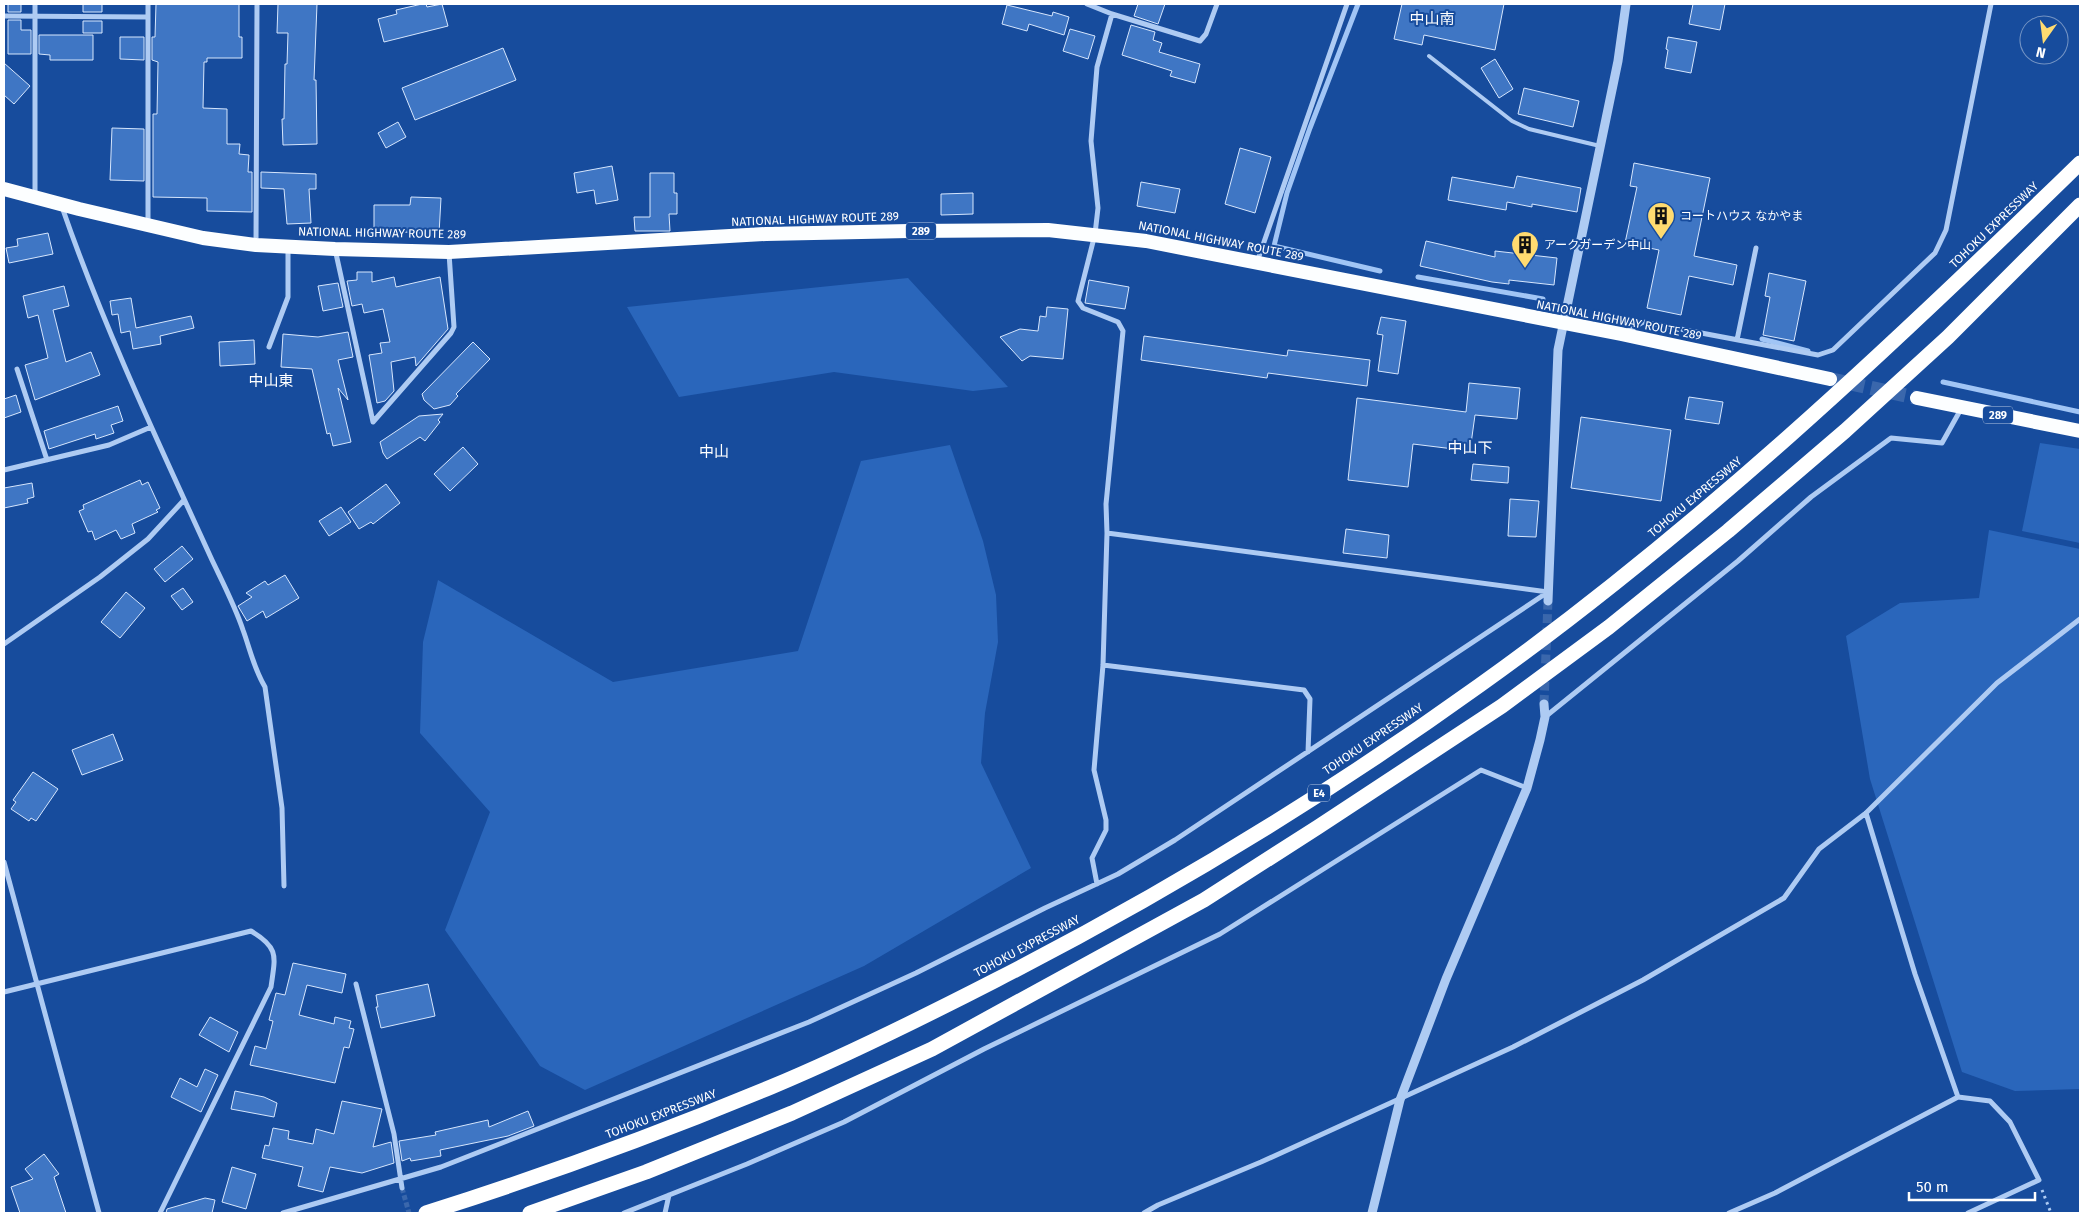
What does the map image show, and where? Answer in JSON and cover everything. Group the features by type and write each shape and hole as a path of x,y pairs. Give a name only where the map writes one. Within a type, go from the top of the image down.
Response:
{"highway":[{"name":"TOHOKU EXPRESSWAY","path":"426,1213 490,1193 633,1142 776,1085 916,1021 1057,949 1186,877 1298,807 1482,685 1591,601 1704,510 1823,407 1916,322 2080,163"},
{"name":"NATIONAL HIGHWAY ROUTE 289","path":"4,189 61,205 203,238 256,245 335,249 449,252 766,234 1048,230 1094,234 1146,241 1621,334 1830,379"},
{"name":"E4","path":"530,1213 683,1158 792,1113 932,1049 1204,900 1318,828 1502,706 1609,627 1728,531 1845,431 1948,337 2080,205"},
{"name":"289","path":"1917,398 2080,431"}],"street":[{"path":"35,4 35,198"},
{"path":"148,4 148,226"},
{"path":"256,245 257,4"},
{"path":"1087,4 1112,14 1200,41 1206,34 1216,4"},
{"path":"1257,263 1338,25 1347,4"},
{"path":"1548,597 1558,350 1618,61 1626,4"},
{"path":"1621,334 1643,322 1818,355 1833,350 1936,252 1946,230 1991,4"},
{"path":"1097,884 1092,858 1106,830 1106,820 1094,770 1103,665 1107,533 1106,504 1123,331 1118,322 1083,308 1078,301 1094,234 1098,208 1092,141 1096,77 1112,14"},
{"path":"4,16 147,17"},
{"path":"61,205 80,258 151,427 243,628 257,674 265,687 282,808 284,886"},
{"path":"269,347 288,297 288,246"},
{"path":"1737,340 1756,248"},
{"path":"335,249 373,422 451,333 454,327 449,252"},
{"path":"17,369 47,460"},
{"path":"1545,717 1738,561 1811,497 1891,438 1942,443 1961,408"},
{"path":"4,470 109,445 151,427"},
{"path":"4,644 100,577 148,539 184,500"},
{"path":"1107,533 1548,597"},
{"path":"283,1213 450,1164 808,1022 916,973 1118,874 1175,840 1548,597"},
{"path":"1144,1213 1158,1205 1261,1162 1400,1100 1513,1047 1643,980 1784,898 1819,849 1866,813 1997,683 2080,619"},
{"path":"1103,665 1304,690 1310,699 1308,752"},
{"path":"1372,1213 1400,1100 1446,979 1527,788 1545,717 1544,704"},
{"path":"624,1213 844,1122 984,1049 1220,934 1481,770 1527,788"},
{"path":"1866,813 1915,974 1958,1097"},
{"path":"4,862 99,1213"},
{"path":"4,992 252,931 268,941 273,950 274,965 271,987 160,1213"},
{"path":"356,984 394,1134 402,1188"},
{"path":"1729,1213 1775,1193 1958,1097 1990,1101 2010,1122 2039,1180 1968,1213"},
{"path":"665,1213 669,1195"}],"lane":[{"path":"1429,56 1512,121 1529,129 1600,146"}],"path":[{"path":"2039,1180 2051,1213"}],"shaded area":[{"path":"908,278 1008,387 973,391 834,372 679,397 627,307"},
{"path":"2040,443 2080,449 2080,543 2022,531"},
{"path":"950,445 983,541 996,595 998,642 985,713 981,763 1031,868 864,966 585,1090 540,1066 445,930 490,812 420,733 423,642 438,580 613,682 798,651 861,461"},
{"path":"1989,530 2080,549 2080,1089 2015,1091 1962,1072 1870,779 1846,636 1900,603 1979,598"}],"building":[{"path":"8,4 21,4 21,12 8,12"},
{"path":"83,4 102,4 102,12 83,12"},
{"path":"156,4 239,4 239,37 242,37 242,58 207,58 207,62 204,62 203,108 227,109 227,144 240,144 239,154 249,155 248,172 252,172 252,212 207,211 207,198 153,197 153,114 157,114 158,62 152,60 152,37 155,37"},
{"path":"278,4 317,4 314,80 316,80 317,144 283,145 282,119 284,119 285,64 287,64 288,33 277,33"},
{"path":"426,4 427,7 442,4 448,26 384,42 378,19 397,14 396,10"},
{"path":"1138,4 1165,4 1158,24 1134,16"},
{"path":"1402,4 1504,4 1495,50 1424,35 1422,45 1394,39"},
{"path":"1693,4 1725,4 1720,30 1689,24"},
{"path":"1007,5 1052,16 1053,12 1069,17 1064,35 1029,24 1027,31 1002,24"},
{"path":"8,20 21,20 21,30 31,30 31,54 8,54"},
{"path":"83,21 102,21 102,33 83,33"},
{"path":"1131,25 1155,32 1153,40 1162,43 1159,52 1200,64 1195,83 1170,76 1172,71 1122,55"},
{"path":"1070,29 1095,36 1088,59 1063,51"},
{"path":"39,35 93,35 93,60 50,60 50,55 39,54"},
{"path":"120,37 144,37 144,60 120,59"},
{"path":"1668,37 1697,42 1691,73 1665,68"},
{"path":"503,48 516,80 415,120 402,88"},
{"path":"1495,59 1513,89 1499,98 1481,68"},
{"path":"4,63 30,86 14,104 4,95"},
{"path":"1524,88 1579,101 1573,127 1518,114"},
{"path":"398,122 406,137 386,148 378,133"},
{"path":"112,128 144,129 144,181 110,180"},
{"path":"1240,148 1271,157 1255,213 1225,204"},
{"path":"1634,163 1710,178 1694,256 1737,265 1733,285 1689,276 1681,315 1647,308 1659,250 1625,243 1637,187 1630,186"},
{"path":"612,166 618,200 596,204 594,190 577,193 574,173"},
{"path":"261,172 316,174 316,189 309,189 311,223 287,224 284,189 261,188"},
{"path":"650,173 674,173 674,193 677,193 677,214 669,214 670,231 635,231 634,217 650,217"},
{"path":"1517,176 1581,188 1577,212 1532,204 1532,207 1507,202 1506,210 1448,200 1452,177 1514,188"},
{"path":"1141,182 1180,189 1175,213 1137,206"},
{"path":"973,193 973,214 941,215 941,194"},
{"path":"411,197 441,198 439,234 403,232 403,235 374,235 374,205 410,205"},
{"path":"48,233 53,254 9,263 6,248 18,246 17,239"},
{"path":"1426,241 1495,257 1495,251 1557,258 1554,285 1509,280 1509,284 1492,282 1420,266"},
{"path":"357,272 372,272 372,282 394,277 396,287 440,277 448,329 416,366 415,357 391,362 394,391 385,401 377,403 369,355 382,353 380,343 390,342 383,309 364,313 362,304 352,306 347,281 357,280"},
{"path":"1769,273 1806,281 1794,341 1763,335 1770,297 1765,296"},
{"path":"1089,280 1129,287 1125,309 1085,303"},
{"path":"338,283 343,307 323,311 318,286"},
{"path":"64,286 69,306 53,310 66,362 91,352 100,375 35,400 25,365 48,358 38,315 28,318 23,296"},
{"path":"131,298 136,328 191,316 194,328 160,336 161,344 133,349 130,331 121,333 118,314 112,315 110,301"},
{"path":"1047,307 1068,309 1063,359 1030,356 1022,361 1000,337 1020,329 1038,331 1040,316 1046,317"},
{"path":"1381,317 1406,321 1398,374 1378,371 1383,335 1377,334"},
{"path":"348,332 353,357 338,360 348,400 338,388 351,442 333,446 330,433 327,434 312,369 281,367 283,334 318,337"},
{"path":"1144,336 1287,356 1288,350 1370,360 1367,386 1268,373 1267,378 1141,360"},
{"path":"254,340 255,364 220,366 219,342"},
{"path":"473,342 490,359 456,394 458,396 450,405 434,409 424,400 422,394"},
{"path":"1469,383 1520,388 1517,419 1475,415 1470,451 1413,444 1408,487 1348,480 1357,398 1466,412"},
{"path":"16,395 21,412 4,418 4,399"},
{"path":"1689,397 1723,402 1719,424 1685,419"},
{"path":"118,406 123,421 111,425 114,433 96,439 95,434 49,449 44,431"},
{"path":"443,414 438,420 440,422 425,441 420,437 387,459 380,442 419,416"},
{"path":"1581,417 1671,430 1661,501 1571,488"},
{"path":"463,447 478,464 450,491 434,474"},
{"path":"1473,464 1509,467 1508,483 1471,480"},
{"path":"140,480 142,485 148,482 160,508 156,510 158,512 132,524 135,533 121,539 116,530 95,540 92,531 88,532 79,511 84,509 83,505"},
{"path":"32,483 34,497 27,499 28,503 4,508 4,488"},
{"path":"386,484 400,503 373,524 371,522 359,529 348,512"},
{"path":"1510,499 1539,501 1536,537 1508,536"},
{"path":"341,507 351,522 329,536 319,521"},
{"path":"1346,529 1389,535 1387,558 1343,553"},
{"path":"182,546 193,559 165,582 154,569"},
{"path":"285,575 299,598 266,618 263,611 247,621 238,606 252,597 246,593 265,581 268,585"},
{"path":"183,588 193,602 182,610 171,596"},
{"path":"126,592 145,608 120,638 101,622"},
{"path":"113,734 123,760 82,775 72,750"},
{"path":"33,772 58,789 36,821 31,818 29,821 11,809 16,802 13,800"},
{"path":"293,963 346,974 342,993 307,985 299,1015 334,1024 335,1017 351,1021 349,1028 354,1029 349,1048 344,1047 335,1083 250,1065 255,1046 266,1049 273,1021 269,1020 276,993 285,995"},
{"path":"428,984 435,1016 381,1028 376,1007 378,1007 376,995"},
{"path":"210,1017 238,1032 229,1052 199,1035"},
{"path":"205,1069 218,1075 201,1112 171,1097 180,1078 197,1087"},
{"path":"235,1091 264,1097 277,1103 274,1117 231,1109"},
{"path":"342,1101 382,1109 373,1147 391,1142 394,1163 362,1173 330,1167 323,1192 298,1186 303,1167 262,1158 265,1145 269,1146 273,1128 289,1131 288,1139 313,1144 316,1129 334,1134"},
{"path":"528,1111 534,1126 508,1136 440,1150 441,1156 411,1161 410,1158 402,1161 399,1141 436,1135 435,1132 488,1120 489,1127"},
{"path":"44,1154 59,1174 54,1177 66,1213 20,1213 11,1187 33,1179 25,1169"},
{"path":"232,1167 256,1174 246,1209 222,1202"},
{"path":"205,1198 215,1200 212,1213 166,1213 167,1209"}],"waterway":[{"path":"1358,4 1287,193 1274,246 1380,271"},
{"path":"1418,277 1543,299"},
{"path":"1762,339 1808,351"},
{"path":"1943,382 2080,412"}],"tunnel":[{"path":"1830,379 1917,398"},
{"path":"1544,704 1548,601"},
{"path":"402,1188 409,1213"}],"place":[{"name":"コートハウス なかやま","path":"1661,240"},
{"name":"アークガーデン中山","path":"1525,269"}],"district":[{"name":"中山南","path":"1432,19"},
{"name":"中山東","path":"271,381"},
{"name":"中山下","path":"1470,448"},
{"name":"中山","path":"714,452"}]}
